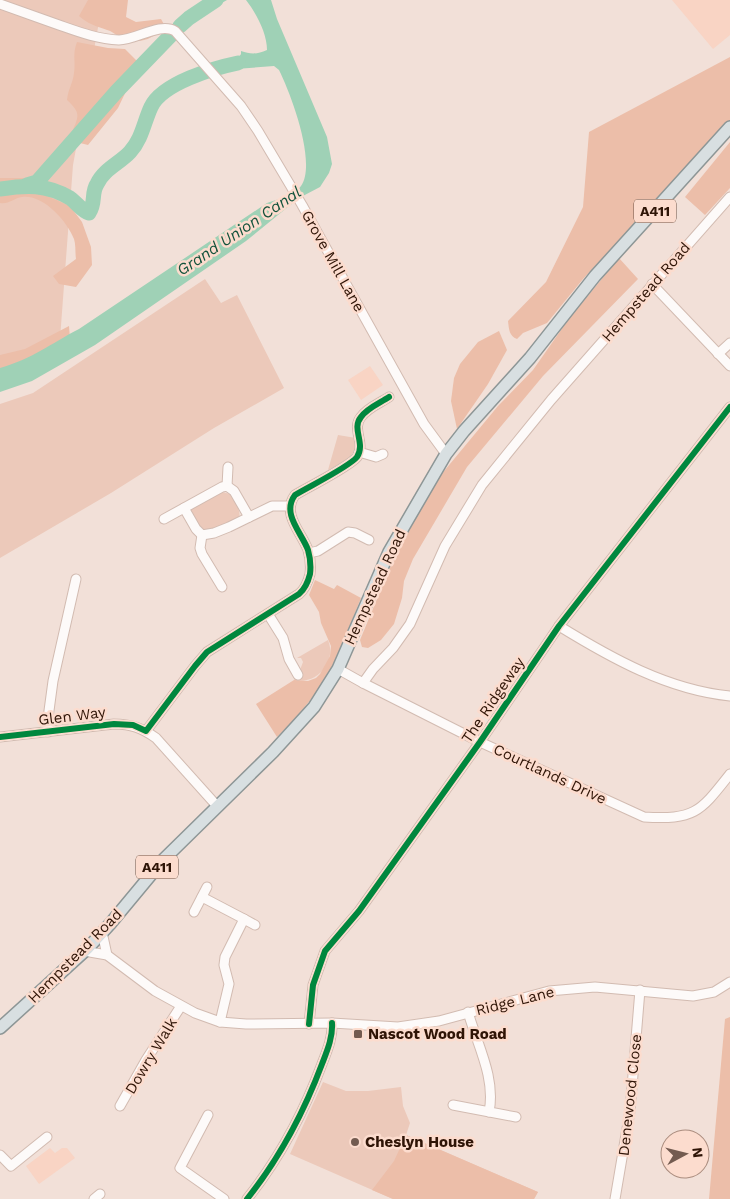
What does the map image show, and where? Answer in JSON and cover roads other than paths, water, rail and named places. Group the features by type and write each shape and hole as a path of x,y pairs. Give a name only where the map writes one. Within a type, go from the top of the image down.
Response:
{"main road":[{"name":"Hempstead Road","path":"0,1028 84,951 164,859 294,731 314,707 338,669 389,552 446,454 464,431 530,358 595,276 730,127"}],"street":[{"name":"Grove Mill Lane","path":"0,4 107,40 122,40 161,28 170,28 175,31 241,106 299,200 424,424 446,454"},
{"name":"Hempstead Road","path":"362,683 393,648 410,624 445,546 482,485 551,400 730,197"},
{"path":"652,284 730,366"},
{"path":"718,354 730,343"},
{"path":"146,732 207,652 299,594 305,588 310,572 309,553 292,517 290,506 295,495 351,462 359,452 361,439 357,427 359,419 365,412 389,397"},
{"name":"The Ridgeway","path":"309,1024 313,985 326,951 358,911 480,742 559,626 730,407"},
{"path":"359,452 376,457 383,454"},
{"path":"227,486 228,467"},
{"path":"227,486 234,492 249,517"},
{"path":"164,519 227,486"},
{"path":"202,535 214,533 239,523 272,506 290,506"},
{"path":"184,508 196,529 202,535"},
{"path":"309,553 318,551 348,532 355,533 369,540"},
{"path":"202,535 200,548 202,554 222,587"},
{"path":"48,732 48,718 55,671 76,579"},
{"path":"268,614 283,638 298,676"},
{"path":"559,626 610,657 679,686 714,695 730,696"},
{"name":"Courtlands Drive","path":"338,669 480,742 644,817 668,818 698,811 730,774"},
{"name":"Glen Way","path":"0,737 114,724 132,725 156,738 217,806"},
{"path":"194,912 207,887"},
{"path":"202,897 255,925"},
{"path":"220,1022 229,984 224,965 225,957 244,919"},
{"path":"102,932 107,955"},
{"name":"Ridge Lane","path":"84,951 107,955 156,991 194,1013 220,1022 246,1024 332,1023 398,1027 424,1024 534,994 566,988 594,987 640,990 684,996 702,995 718,990 730,982"},
{"name":"Denewood Close","path":"615,1199 630,1111 640,990"},
{"name":"Dowry Walk","path":"120,1106 146,1060 181,1006"},
{"path":"468,1012 490,1084 489,1112"},
{"path":"247,1199 267,1171 297,1120 328,1047 332,1023"},
{"path":"453,1105 516,1117"},
{"path":"208,1115 180,1168 224,1199"},
{"path":"0,1155 11,1166 47,1137"}],"water":[{"path":"207,0 227,0 192,20 189,18 188,15"},
{"name":"Grand Union Canal","path":"246,0 271,0 277,19 327,137 332,164 329,173 320,187 299,198 246,241 95,345 32,381 0,392 0,368 31,356 79,329 267,203 290,195 301,186 305,175 306,162 304,146 290,95 279,70 274,66 222,70 218,62 239,57 241,51 253,54 267,50 267,44 260,23"}],"waterway":[{"path":"180,26 216,0"},
{"path":"27,185 37,182 117,91 172,34"},
{"path":"0,189 28,186 53,190 70,198 84,211 89,213 95,187 108,170 134,147 151,107 157,98 177,84 190,78 238,63"}],"place":[{"name":"Nascot Wood Road","path":"358,1034"},
{"name":"Cheslyn House","path":"355,1142"}]}
